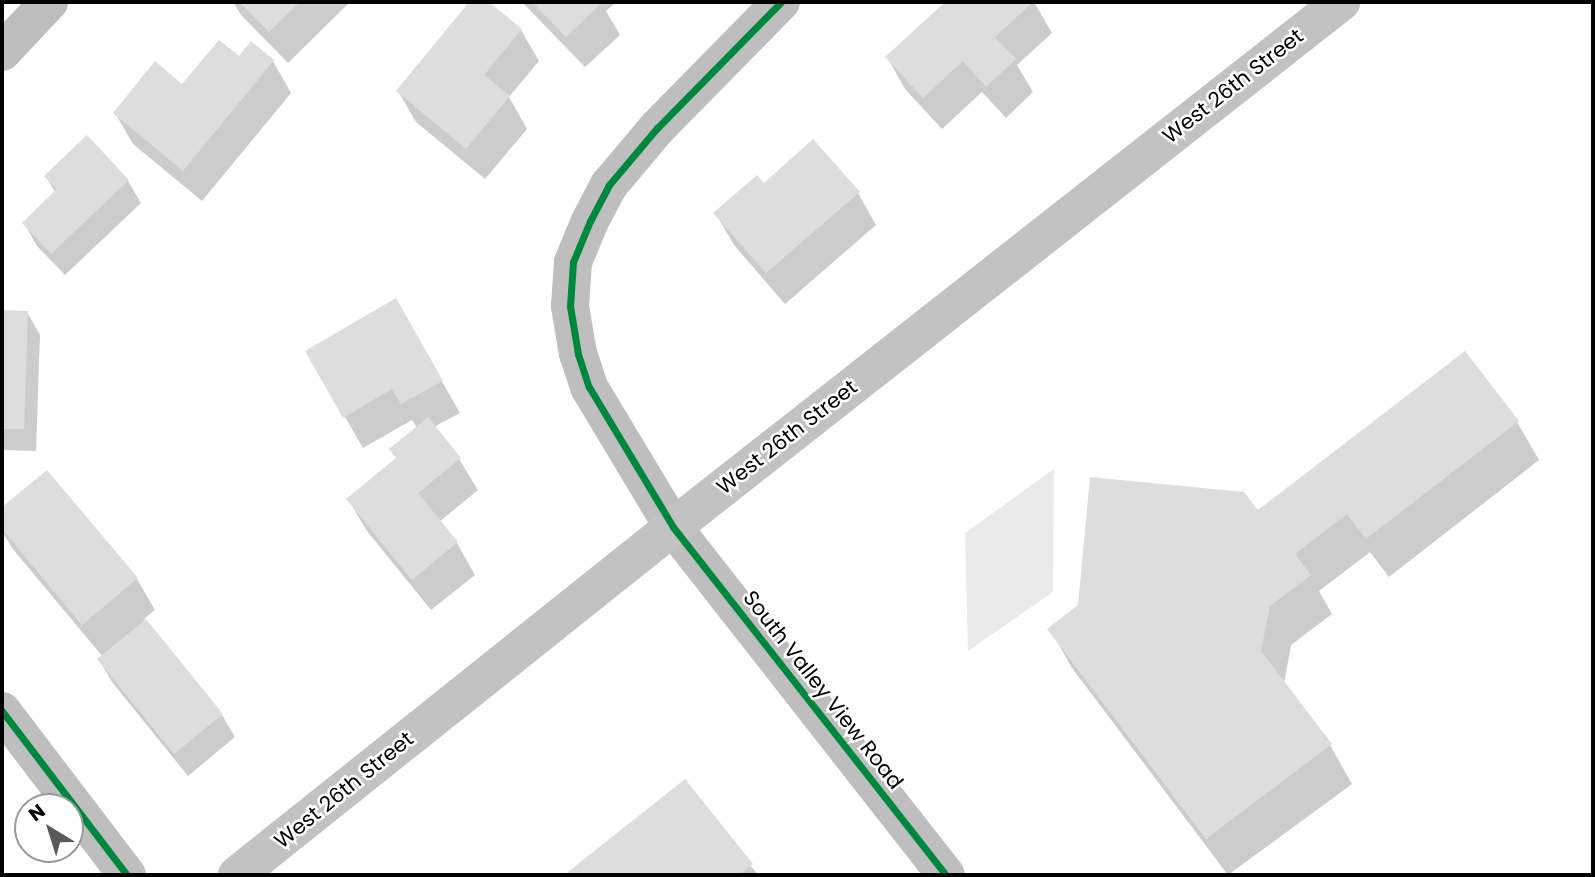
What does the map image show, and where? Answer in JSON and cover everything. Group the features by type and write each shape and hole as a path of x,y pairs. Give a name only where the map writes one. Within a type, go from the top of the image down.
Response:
{"main road":[{"name":"West 26th Street","path":"237,875 673,527 1341,2"}],"street":[{"path":"2,52 48,2"},
{"name":"South Valley View Road","path":"781,2 657,128 610,185 590,221 573,262 570,306 578,354 589,387 673,527 946,875"},
{"path":"2,711 127,875"}],"shaded area":[{"path":"1054,469 1053,592 968,651 965,533"}],"building":[{"path":"239,2 300,2 269,32"},
{"path":"469,2 489,2 522,29 484,75 510,96 466,149 396,91"},
{"path":"532,2 603,2 566,37"},
{"path":"945,2 1033,2 995,37 1016,59 986,87 963,61 923,98 885,57"},
{"path":"219,40 239,56 251,41 274,60 183,171 113,113 155,61 182,84"},
{"path":"87,135 129,180 51,254 22,223 57,189 44,176"},
{"path":"813,139 860,192 766,273 713,213 757,175 764,183"},
{"path":"396,298 443,381 401,404 392,389 343,418 305,351"},
{"path":"2,310 28,311 24,429 2,429"},
{"path":"1465,351 1519,421 1366,539 1347,514 1295,554 1311,575 1270,606 1261,651 1332,744 1206,839 1047,629 1078,605 1090,477 1244,492 1258,510"},
{"path":"428,417 461,458 418,493 458,542 412,580 346,499 396,458 389,449"},
{"path":"47,470 138,578 82,625 2,529 2,507"},
{"path":"146,619 223,714 174,754 97,659"},
{"path":"685,779 753,864 739,875 564,875"}],"cycle path":[{"path":"781,2 657,128 609,185 573,262 570,306 578,354 589,387 673,527 946,875"},
{"path":"2,711 127,875"}]}
